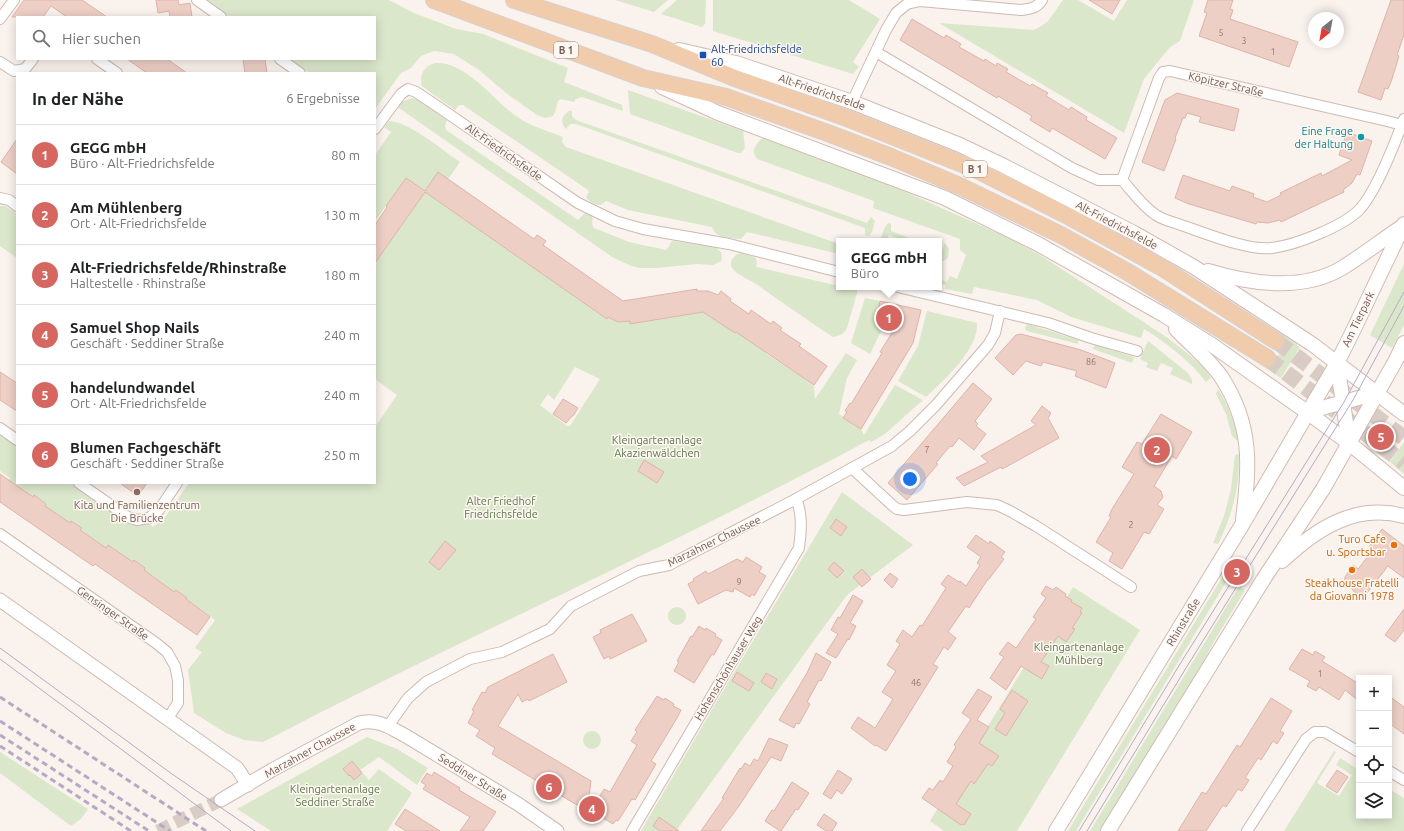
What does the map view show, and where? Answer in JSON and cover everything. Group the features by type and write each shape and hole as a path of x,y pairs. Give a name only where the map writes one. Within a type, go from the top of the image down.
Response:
{"main road":[{"name":"B 1","path":"434,0 643,78 726,97 892,157 960,186 1061,235 1126,271 1267,358"},
{"name":"B 1","path":"514,0 652,44"},
{"name":"Alt-Friedrichsfelde","path":"652,44 736,63 852,102 960,145 1127,230 1194,267 1312,344 1404,414"},
{"name":"Alt-Friedrichsfelde","path":"652,44 732,77 844,117 977,170 1070,217 1161,267 1276,341"},
{"path":"643,78 718,113 945,198 1038,244 1164,315 1212,345 1349,443 1404,488"},
{"path":"1194,267 1244,280 1268,284 1291,284 1322,277 1341,268 1403,225"},
{"name":"Am Tierpark","path":"1307,412 1352,333 1403,225"},
{"path":"1164,315 1208,361 1221,378 1231,395 1238,412 1247,444 1248,464 1242,525"},
{"path":"1108,831 1263,580 1323,489 1404,343"},
{"path":"1336,363 1349,443"},
{"path":"1307,412 1377,393"},
{"name":"Rhinstraße","path":"1056,831 1242,525 1307,412"},
{"path":"1263,580 1301,543 1329,525 1354,516 1374,512 1404,516"}],"street":[{"path":"0,19 14,0"},
{"path":"197,0 220,16"},
{"path":"852,102 886,30 896,13 907,4 915,1 1022,10 1032,9 1040,4 1042,0"},
{"path":"876,52 1072,168 1098,180 1122,180 1146,208 1157,216 1206,234 1239,244 1256,247 1272,248 1306,239 1337,226 1360,209 1370,196 1403,122"},
{"path":"0,62 14,71 25,69 32,60"},
{"path":"98,60 116,72"},
{"path":"281,60 299,72"},
{"name":"Köpitzer Straße","path":"1122,180 1158,78 1162,72 1166,71 1387,121 1403,122"},
{"name":"Alt-Friedrichsfelde","path":"376,128 400,94 408,89 416,92 437,106 578,203 615,221 643,229 729,244 836,271"},
{"path":"0,198 9,200 16,205"},
{"path":"911,290 1048,323 1091,338 1137,351"},
{"name":"Marzahner Chaussee","path":"221,800 358,723 370,721 388,726 408,698 426,682 470,659 502,652 550,629 571,606 639,571 669,565 796,499 892,446 910,431 936,405 988,345 995,333 1000,311"},
{"path":"0,428 16,439"},
{"path":"852,468 897,509 914,509 966,502 997,505 1036,526 1131,587"},
{"path":"80,484 128,517 137,520 149,518 158,510 176,484"},
{"name":"Hohenschönhauser Weg","path":"632,831 799,548 801,530 799,506 796,499"},
{"name":"Gensinger Straße","path":"0,534 156,642 167,652 175,666 178,680 178,703 168,718"},
{"path":"0,600 237,768 248,785"},
{"name":"Seddiner Straße","path":"388,726 494,790 557,831"},
{"path":"1247,831 1306,739 1315,732 1325,732 1356,750"},
{"path":"1392,773 1404,780"}],"green space":[{"path":"206,0 389,0 414,13 456,29 483,34 568,68 564,82 622,105 623,111 582,97 576,99 574,102 562,99 559,100 553,116 545,118 537,115 506,93 479,70 454,54 434,51 421,56 411,68 401,73 376,108 376,72 309,72 291,60 376,60 376,16 229,16"},
{"path":"615,0 668,0 654,12"},
{"path":"677,0 706,0 705,24 702,27 661,14"},
{"path":"713,0 849,0 880,19 853,62 859,67 853,74 713,31"},
{"path":"1063,0 1078,0 1114,21 1127,0 1194,0 1180,41 1170,47 1144,79 1124,133 939,23 1034,30 1048,21"},
{"path":"435,63 446,64 468,74 521,120 563,137 562,142 566,147 836,243 836,253 747,232 741,239 723,237 717,234 712,227 628,210 606,201 601,205 592,203 586,197 589,192 588,190 463,105 459,105 455,110 422,86 421,78 423,72"},
{"path":"628,90 743,131 745,148 741,153 738,153 630,114"},
{"path":"412,98 418,100 447,120 445,126 446,130 578,220 587,213 592,216 592,224 594,228 629,242 666,250 673,241 716,247 721,252 721,261 713,265 697,264 640,268 631,266 612,257 398,107 401,102"},
{"path":"569,111 572,111 572,116 576,120 867,223 871,217 875,221 872,232 869,236 865,235 865,228 576,124 570,124 566,129 562,120 564,115"},
{"path":"389,121 406,126 426,137 460,162 448,179 438,173 425,191 406,178 376,220 376,154 391,132 384,127"},
{"path":"763,138 837,163 1011,239 1043,257 1168,338 1205,369 1211,378 1206,382 1200,374 1178,353 1144,329 1141,338 1071,317 1037,300 974,287 972,294 945,289 946,285 942,284 942,280 947,282 950,276 957,279 966,255 960,250 960,239 873,208 874,201 757,159 754,154 754,149 758,142"},
{"path":"425,191 606,318 608,317 618,322 630,321 630,324 700,312 701,310 735,333 736,332 766,350 765,353 794,372 796,370 805,376 804,379 814,386 815,399 846,353 857,360 847,378 839,414 861,429 864,435 895,385 923,400 885,434 871,442 869,440 718,518 414,666 263,742 244,740 226,733 194,713 188,670 202,652 195,648 215,620 176,590 174,592 144,570 145,568 134,561 133,562 108,545 106,548 80,530 82,528 71,521 70,523 45,506 46,504 8,480 10,478 0,471 0,434 16,444 16,484 72,484 122,518 148,522 153,527 166,516 188,484 376,484 376,426 397,395 376,380 376,262","holes":["575,367 600,379 570,426 567,426 540,405 548,394 554,400"]},
{"path":"0,206 5,206 16,213 16,257 0,246"},
{"path":"887,224 891,224 891,231 909,238 897,238 889,235 888,238 881,238"},
{"path":"945,243 949,249 948,258 942,261 942,250"},
{"path":"740,253 755,257 757,262 756,267 836,285 836,290 857,290 846,330 833,337 756,284 737,273 731,267 731,262"},
{"path":"1404,264 1404,325 1392,348 1370,335"},
{"path":"865,298 880,301 876,321 882,329 870,354 851,343"},
{"path":"927,311 977,323 976,333 966,353 951,373 926,397 898,381 918,346"},
{"path":"1027,324 1078,340 1078,344 1027,331 1025,329"},
{"path":"1281,332 1300,347 1281,378 1261,364 1273,360 1280,354 1282,344"},
{"path":"1148,341 1188,373 1192,380 1192,384 1170,374 1173,368 1161,363 1157,371 1146,367 1148,363 1140,359"},
{"path":"1095,345 1134,357 1132,363 1093,349"},
{"path":"1218,389 1231,415 1239,442 1232,436 1226,414 1216,394"},
{"path":"1404,442 1404,474 1390,462"},
{"path":"1239,454 1238,478 1231,512 1218,544 1213,543 1224,516 1231,489 1235,455"},
{"path":"842,492 913,545 847,595 676,831 641,831 717,701"},
{"path":"1223,576 1228,579 1076,831 1068,831"},
{"path":"1239,586 1245,590 1213,643 1195,678 1101,831 1090,831"},
{"name":"Kleingartenanlage Mühlberg","path":"1073,587 1140,630 1017,831 944,831 930,821"},
{"path":"677,607 683,610 686,616 683,622 677,625 671,622 668,616 671,610"},
{"path":"592,731 598,734 601,740 598,746 592,749 586,746 583,740 586,734"},
{"name":"Kleingartenanlage Seddiner Straße","path":"367,737 397,749 428,768 417,785 379,757 360,770 369,780 379,769 412,793 387,831 271,831 237,809"},
{"path":"1334,751 1336,752 1317,783 1339,796 1352,775 1336,765 1340,758 1356,768 1356,819 1392,819 1392,791 1404,798 1404,831 1284,831"},
{"path":"0,752 88,809 81,819 71,826 0,773"}],"building":[{"path":"24,0 82,0 106,16 66,16 51,6 44,16 12,17"},
{"path":"156,0 178,0 179,5 190,3 192,16 170,16 169,11 158,13"},
{"path":"1089,0 1120,0 1112,14"},
{"path":"1208,0 1233,0 1230,9 1233,10 1230,19 1298,42 1289,67 1199,36 1207,13 1204,12"},
{"path":"1391,0 1404,0 1404,35 1397,55 1399,56 1392,79 1388,89 1385,88 1381,100 1358,92"},
{"path":"912,19 944,38 946,35 961,44 959,47 984,61 985,59 996,66 997,63 1008,69 1006,72 1030,86 1032,84 1048,93 1046,96 1069,110 1071,107 1087,117 1086,120 1117,138 1105,159 1052,128 1050,132 1030,120 1032,116 998,96 997,98 900,40"},
{"path":"128,60 168,60 186,72 146,72"},
{"path":"243,60 265,60 267,72 245,72"},
{"path":"1177,93 1239,109 1234,131 1199,122 1201,117 1187,113 1185,118 1183,118 1175,138 1176,139 1164,171 1142,162 1165,100"},
{"path":"1347,132 1372,141 1360,175 1357,174 1352,183 1343,190 1344,192 1281,222 1280,220 1268,223 1257,222 1256,224 1189,204 1175,198 1183,175 1230,191 1232,186 1254,194 1253,197 1267,202 1281,195 1280,193 1321,173 1322,176 1352,160 1339,155"},
{"path":"16,140 16,173 1,162"},
{"path":"438,172 534,239 537,235 546,241 543,245 623,301 697,289 697,291 708,291 718,295 721,291 731,299 730,301 749,314 751,310 771,324 773,321 782,328 780,330 801,344 799,346 827,366 814,385 736,332 735,333 703,312 630,324 630,321 618,322 608,317 607,319 425,192 376,262 376,224 387,207 386,206 406,178 425,191"},
{"path":"880,301 921,310 913,343 861,429 843,418 847,412 845,411 850,403 851,404 882,353 880,352 895,328 881,325 882,323 876,321"},
{"path":"1021,334 1081,350 1115,363 1106,388 1075,376 1077,371 1043,362 1041,366 1026,361 1013,375 995,358 1016,335"},
{"path":"0,372 16,382 16,410 0,400"},
{"path":"973,383 992,399 975,421 978,424 976,426 986,434 974,450 959,438 952,447 950,446 936,463 938,464 907,500 888,483"},
{"path":"563,399 578,408 566,423 553,414"},
{"path":"1042,406 1051,413 1048,418 1059,438 1002,469 1001,467 964,486 956,478 988,462 981,456 1036,425 1031,421"},
{"path":"1161,414 1192,432 1176,459 1172,456 1154,486 1161,491 1163,497 1157,505 1164,509 1149,534 1144,532 1122,569 1109,561 1113,553 1096,542 1111,517 1109,516 1112,509 1134,474 1122,467 1137,442 1142,444"},
{"path":"644,460 664,472 657,483 638,471"},
{"path":"0,474 33,497 34,495 46,504 45,506 70,523 71,521 82,528 80,530 106,548 108,545 133,562 134,560 145,568 144,570 174,592 176,590 187,598 186,599 210,617 197,635 95,564 93,566 0,502"},
{"path":"121,484 146,484 138,496"},
{"path":"836,519 847,527 841,536 830,528"},
{"path":"1382,529 1404,546 1404,578 1388,566 1363,598 1356,592 1355,593 1350,586 1344,587 1345,577 1353,565 1358,569 1373,550 1369,547"},
{"path":"976,535 989,544 990,541 1005,552 1001,557 1004,559 988,579 969,608 966,606 948,632 956,638 948,650 944,647 933,664 938,667 886,751 876,745 875,746 851,728 858,717 875,728 893,699 882,692 896,671 887,665 900,644 896,641 903,630 912,637 920,625 922,626 946,588 941,584 948,575 966,586 980,565 977,563 981,557 967,547"},
{"path":"445,541 456,550 439,570 429,562"},
{"path":"746,557 762,567 759,572 766,576 754,596 752,594 750,597 734,588 733,592 726,590 698,604 688,584 694,581 693,579 706,571 708,574 737,559 743,562"},
{"path":"834,562 844,571 837,578 828,569"},
{"path":"862,569 871,579 862,587 853,577"},
{"path":"890,573 898,579 892,588 884,580"},
{"path":"1046,586 1053,590 1056,587 1066,594 1065,596 1072,600 1071,602 1082,608 1080,612 1082,613 1072,628 1075,629 1066,642 1058,636 1041,662 1049,666 1042,679 1021,666 1006,690 990,678 1004,657 999,654 1008,642 1016,648 1036,619 1033,617 1046,598 1041,594"},
{"path":"853,595 863,601 850,623 856,626 849,640 848,639 836,658 826,653 838,634 831,630 838,617 840,618"},
{"path":"1404,609 1404,630 1395,642 1385,635"},
{"path":"632,614 647,641 610,659 609,656 604,659 593,637 601,633 600,630"},
{"path":"699,626 716,634 715,636 722,640 714,655 712,654 694,683 674,671 679,662 677,661 691,636 692,637"},
{"path":"1302,649 1313,655 1315,651 1325,657 1322,661 1356,682 1356,699 1345,690 1339,700 1319,687 1316,691 1307,686 1310,681 1289,669"},
{"path":"816,653 831,662 821,681 819,680 807,702 810,704 799,724 796,723 794,728 779,720 807,673"},
{"path":"553,654 567,682 529,701 528,699 522,702 518,694 498,726 591,781 587,811 492,754 495,748 476,736 480,730 468,723 474,711 472,710 482,692 485,693 488,687"},
{"path":"737,672 754,683 749,691 732,681"},
{"path":"766,673 777,679 772,689 761,682"},
{"path":"978,689 992,697 977,720 989,727 979,743 999,756 992,766 988,764 974,784 971,781 956,804 971,814 964,825 961,825 922,798 929,788 933,790 940,780 943,782 953,766 947,762 956,747 954,745 971,719 962,713"},
{"path":"1012,690 1028,701 1006,736 995,729 1005,713 1000,709"},
{"path":"657,696 664,700 665,698 674,704 673,706 681,710 651,761 656,764 635,800 632,799 618,821 616,820 613,824 591,811 604,789 610,792 637,745 631,741 637,732 635,730"},
{"path":"1271,698 1292,711 1280,731 1284,733 1277,744 1273,741 1261,760 1258,758 1245,778 1249,780 1242,791 1238,789 1226,807 1223,805 1206,831 1178,831 1202,792 1206,794 1237,745 1240,747"},
{"path":"1392,698 1404,707 1404,734 1392,725"},
{"path":"769,738 788,745 781,761 771,757 739,806 720,831 701,831 724,798 722,798 740,768 741,769 745,763 750,766 754,759 758,761"},
{"path":"352,761 362,773 354,780 343,769"},
{"path":"838,770 852,779 842,794 837,790 831,799 823,794"},
{"path":"1337,770 1348,777 1337,793 1326,786"},
{"path":"434,772 460,788 459,790 496,812 483,831 460,831 470,817 423,789 426,785 421,782 427,773 432,776"},
{"path":"792,782 809,793 798,810 796,809 780,831 765,821 772,810 774,811"},
{"path":"405,809 440,831 406,831 395,824"},
{"path":"824,814 837,823 832,831 826,831 817,825"},
{"path":"659,817 679,831 660,831 653,826"}],"tunnel":[{"path":"1276,341 1404,438"},
{"path":"1267,358 1404,463"},
{"path":"158,831 221,800"}],"tram line":[{"path":"1079,831 1180,664 1344,402 1404,292"},
{"path":"1087,831 1186,668 1353,400 1404,306"},
{"path":"0,648 172,774 255,831"},
{"path":"0,659 231,831"}],"railway":[{"path":"0,697 206,831"},
{"path":"0,721 170,831"},
{"path":"0,735 149,831"},
{"path":"0,746 131,831"}],"place":[{"name":"Alt-Friedrichsfelde 60","path":"703,55"},
{"name":"Eine Frage der Haltung","path":"1361,137"},
{"name":"GEGG mbH","path":"889,318"},
{"name":"handelundwandel","path":"1381,437"},
{"name":"Am Mühlenberg","path":"1157,450"},
{"name":"Kita und Familienzentrum Die Brücke","path":"137,492"},
{"name":"Turo Cafe u. Sportsbar","path":"1394,545"},
{"name":"Steakhouse Fratelli da Giovanni 1978","path":"1352,570"},
{"name":"Alt-Friedrichsfelde/Rhinstraße","path":"1237,572"},
{"name":"Blumen Fachgeschäft","path":"549,787"},
{"name":"Samuel Shop Nails","path":"592,809"}],"park label":[{"name":"Kleingartenanlage Akazienwäldchen","path":"657,446"},
{"name":"Alter Friedhof Friedrichsfelde","path":"501,507"}]}
